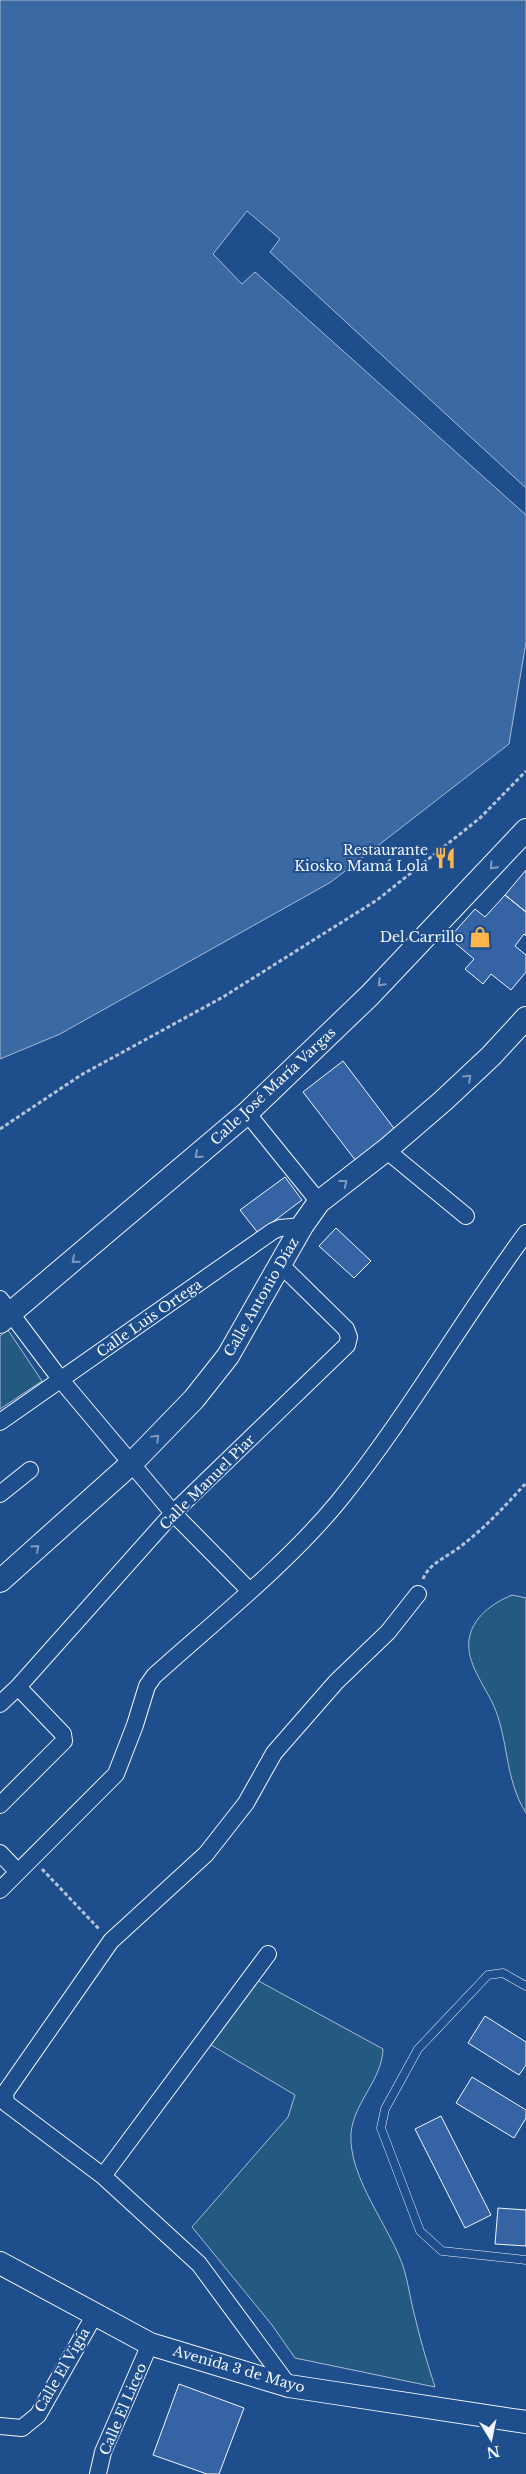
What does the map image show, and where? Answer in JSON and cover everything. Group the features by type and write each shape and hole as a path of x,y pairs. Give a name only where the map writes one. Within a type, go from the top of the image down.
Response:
{"street":[{"name":"Calle José María Vargas","path":"4,1311 247,1114 370,995 526,830"},
{"name":"Calle Antonio Díaz","path":"0,1581 132,1463 194,1399 228,1356 281,1266 302,1226 319,1202 386,1150 491,1056 526,1018"},
{"path":"247,1114 319,1202"},
{"path":"386,1150 466,1216"},
{"name":"Calle Luis Ortega","path":"0,1422 274,1231 280,1228 302,1226"},
{"path":"0,1890 116,1774 136,1725 147,1686 154,1676 286,1556 337,1502 426,1380 487,1286 526,1233"},
{"name":"Calle Manuel Piar","path":"0,1704 18,1687 173,1512 347,1345 349,1337 346,1329 281,1266"},
{"path":"4,1311 173,1512 249,1590"},
{"path":"0,1494 30,1470"},
{"path":"289,2386 199,2264 103,2176 6,2103 5,2093 111,1941 206,1854 246,1803 274,1753 336,1682 388,1632 418,1594"},
{"path":"0,1805 64,1741 63,1734 18,1687"},
{"path":"0,1853 17,1871"},
{"path":"103,2176 268,1954"},
{"name":"Avenida 3 de Mayo","path":"0,2263 94,2316 150,2344 289,2386 526,2422"},
{"name":"Calle El Vigía","path":"4,2430 22,2428 38,2415 94,2316"},
{"name":"Calle El Liceo","path":"98,2474 103,2452 150,2344"}],"lane":[{"path":"526,1986 503,1973 488,1975 418,2049 385,2109 381,2128 420,2231 442,2251 526,2260"}],"path":[{"path":"0,1128 81,1075 223,997 377,900 480,818 526,771"},
{"path":"418,1594 425,1574 461,1546 508,1503 526,1483"},
{"path":"31,1858 111,1941"}],"shaded area":[{"path":"0,0 526,0 526,642 509,744 331,882 60,1034 0,1059"},
{"path":"8,1330 42,1381 0,1409 0,1336"},
{"path":"512,1595 526,1598 526,1813 514,1786 498,1717 476,1673 469,1648 469,1640 474,1624 484,1612"},
{"path":"255,1979 383,2049 378,2071 353,2122 351,2133 352,2150 363,2185 398,2253 404,2269 420,2338 435,2387 295,2358 272,2325 192,2227 288,2117 295,2095 211,2045"}],"pier":[{"path":"247,211 280,239 270,252 526,488 526,515 255,272 242,284 213,254"}],"building":[{"path":"526,870 526,912 505,895"},
{"path":"505,895 526,912 526,936 524,934 515,946 526,955 526,972 511,990 491,974 483,984 465,969 474,959 449,938 475,909 485,917"},
{"path":"343,1061 396,1131 356,1161 303,1092"},
{"path":"285,1177 302,1200 258,1233 240,1210"},
{"path":"336,1228 371,1261 354,1278 319,1246"},
{"path":"485,2016 526,2042 526,2065 519,2075 468,2043"},
{"path":"472,2077 526,2110 526,2118 514,2138 456,2103"},
{"path":"441,2116 491,2215 465,2228 415,2129"},
{"path":"498,2208 526,2210 526,2246 495,2244"},
{"path":"179,2384 244,2408 219,2474 207,2474 153,2455"}],"place":[{"name":"Restaurante Kiosko Mamá Lola","path":"445,858"},
{"name":"Del Carrillo","path":"480,937"}]}
